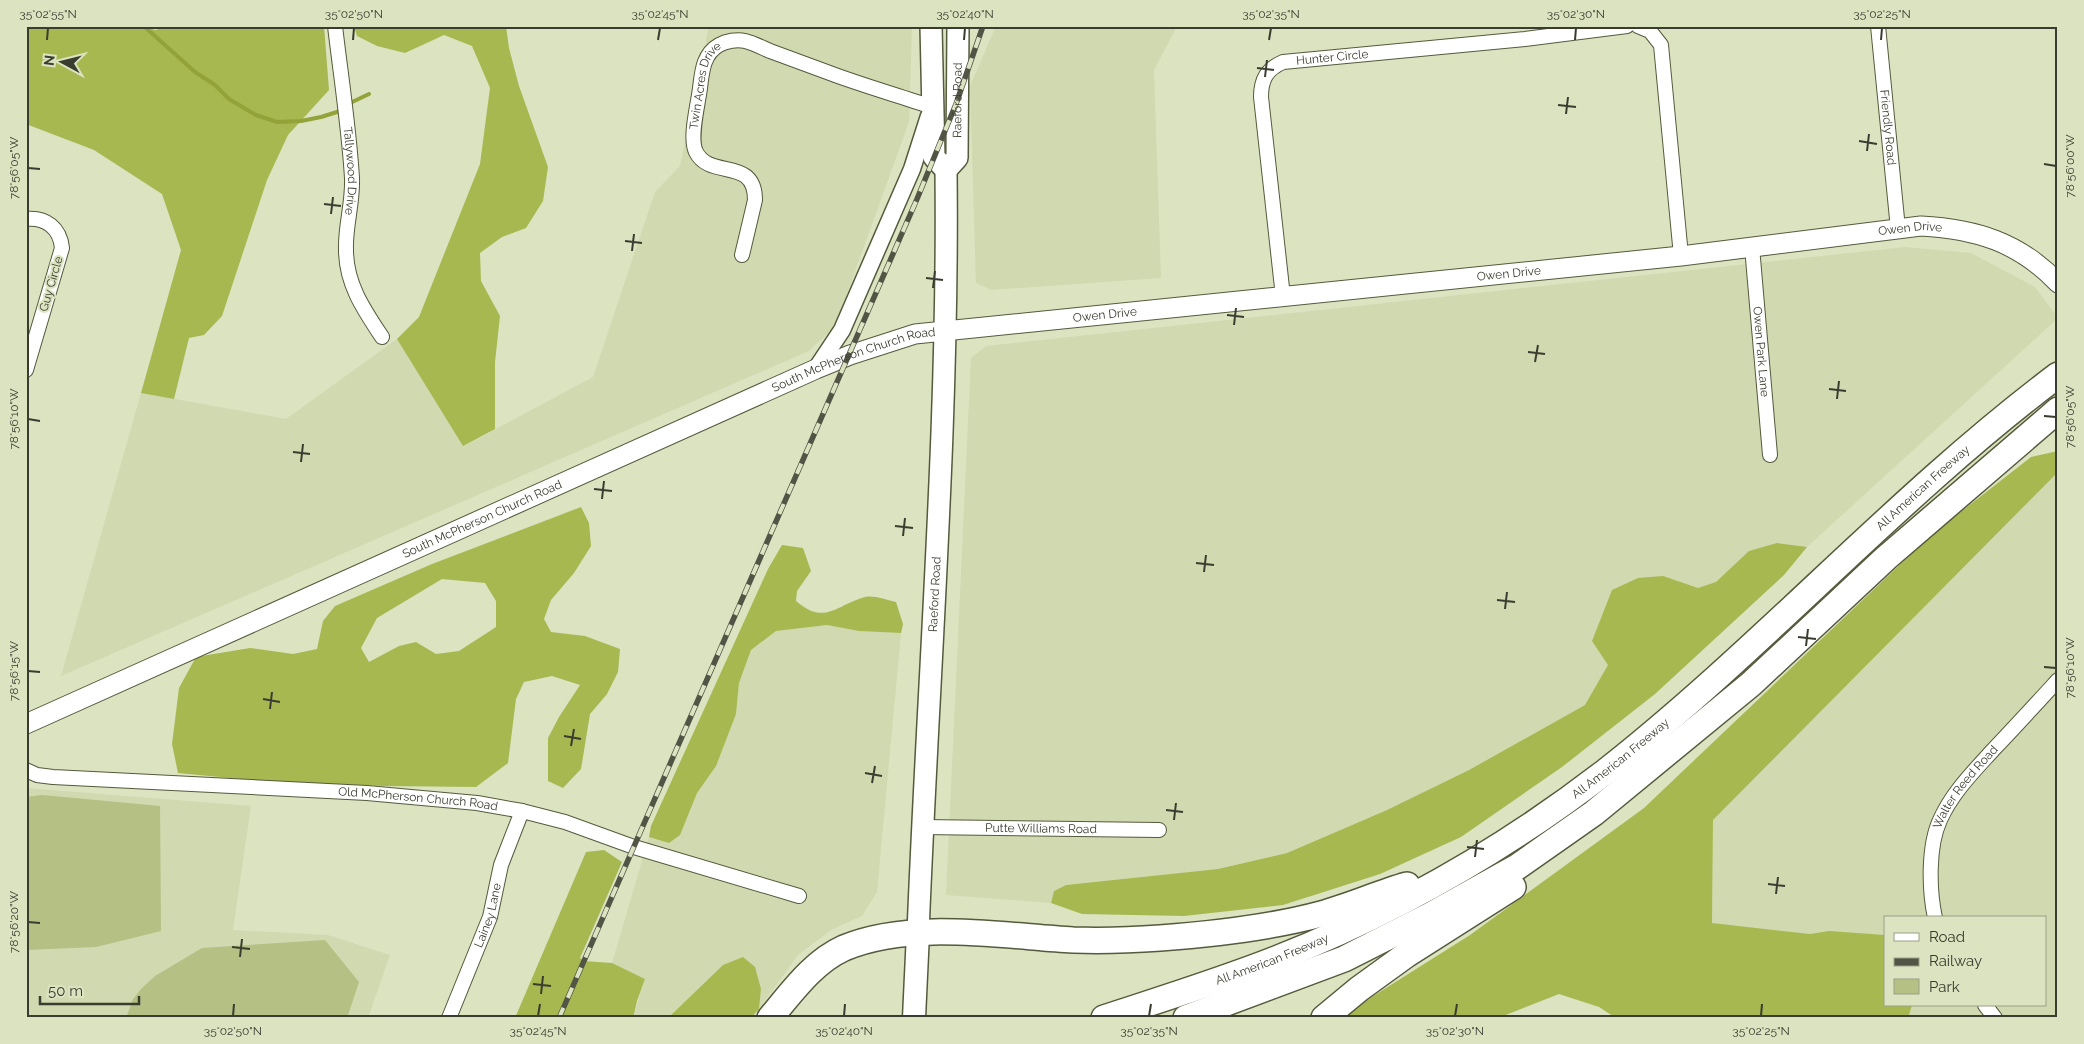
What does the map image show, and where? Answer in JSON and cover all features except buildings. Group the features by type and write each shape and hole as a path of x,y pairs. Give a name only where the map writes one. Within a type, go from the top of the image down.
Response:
{"highway":[{"name":"All American Freeway","path":"1104,1018 1181,993 1283,956 1385,910 1462,868 1501,844 1584,787 1684,707 1759,640 1915,494 2058,375"},
{"name":"All American Freeway","path":"1186,1018 1344,960 1431,915 1517,867 1594,813 1751,684 1886,558 2058,410"},
{"path":"1324,1018 1359,989 1406,955 1549,864 1602,826 1674,766 1751,684"},
{"path":"770,1018 806,975 843,949 872,939 952,931 1094,940 1159,938 1226,932 1322,913 1462,868"},
{"name":"Raeford Road","path":"914,1018 918,933"}],"main road":[{"name":"Raeford Road","path":"931,26 934,157 946,170"},
{"name":"Raeford Road","path":"918,933 936,559 944,332 946,170 957,158 958,26"},
{"name":"Owen Drive","path":"944,332 1681,256 1920,226 1944,228 1990,237 2023,253 2042,266 2058,283"},
{"name":"South McPherson Church Road","path":"26,724 816,369 850,355 915,334 944,332"}],"street":[{"name":"Tallywood Drive","path":"335,26 352,178 352,205 346,250 347,268 355,294 382,337"},
{"name":"Hunter Circle","path":"1282,297 1260,97 1263,79 1268,72 1283,62 1524,33 1627,26"},
{"path":"1638,26 1650,31 1661,45 1681,256"},
{"name":"Friendly Road","path":"1878,26 1898,229"},
{"name":"Twin Acres Drive","path":"742,255 755,200 752,182 738,171 706,163 699,158 695,150 693,137 703,66 706,57 714,48 727,42 744,41 829,73 932,107"},
{"path":"816,369 842,330 912,169 932,107"},
{"name":"Guy Circle","path":"26,219 43,220 51,224 61,239 62,248 26,370"},
{"name":"Owen Park Lane","path":"1752,247 1770,455"},
{"name":"Walter Reed Road","path":"1935,916 1931,892 1931,868 1933,844 1939,820 1959,787 2058,680"},
{"name":"Old McPherson Church Road","path":"26,770 37,775 53,777 367,793 477,803 522,810 565,822 634,847 799,896"},
{"name":"Lainey Lane","path":"450,1018 490,917 501,865 522,810"},
{"name":"Putte Williams Road","path":"922,827 1159,830"},
{"path":"1985,1006 1996,1018"}],"shaded area":[{"path":"709,26 912,26 909,122 835,327 809,351 61,676 141,393 286,419 397,339 464,446 593,377 655,192 680,166"},
{"path":"996,26 1177,26 1154,70 1161,278 991,290 976,283 970,86"},
{"path":"1905,247 1971,253 2035,287 2058,318 1807,547 1728,611 1585,705 1469,770 1387,810 1287,853 1218,869 1066,885 1054,891 1051,903 946,895 971,358 986,346"},
{"path":"2058,472 2058,1018 1830,1018 1712,923 1713,820"},
{"path":"827,625 859,631 901,633 877,892 862,916 831,930 798,955 759,1009 761,989 723,965 668,1018 633,1018 645,979 612,963 649,837 697,793 736,714 739,683 751,650 776,631"},
{"path":"26,788 251,806 233,930 328,935 390,955 368,1018 26,1018"}],"green space":[{"path":"26,26 140,26 156,30 164,26 324,26 329,90 288,135 267,180 222,316 204,335 189,338 174,399 141,393 181,250 162,194 94,150 26,124"},
{"path":"354,26 506,26 509,48 519,86 548,167 543,201 526,228 502,237 480,253 481,281 500,316 495,362 495,429 463,446 397,339 419,317 480,164 490,88 472,46 444,35 405,53 377,46 357,36"},
{"path":"2058,451 2058,472 1713,820 1712,923 1810,934 1829,931 1884,935 1884,1006 1912,1006 1908,1018 1616,1018 1599,1007 1559,994 1498,1018 1343,1018 1348,1012 1470,935 1644,808 1930,536 2031,457"},
{"path":"581,507 589,523 591,546 574,573 551,600 544,619 551,632 585,636 620,649 618,672 607,694 590,714 581,769 563,788 548,781 548,738 580,685 552,676 524,682 516,699 508,763 476,787 384,786 262,781 178,773 172,744 179,688 196,657 250,648 293,654 317,649 323,621 335,606 432,564","holes":["442,579 485,583 496,601 496,627 459,651 436,654 416,642 399,646 369,662 361,648 377,618"]},
{"path":"1777,543 1807,547 1784,575 1655,694 1562,767 1461,837 1380,874 1283,905 1184,916 1082,914 1051,903 1054,891 1066,885 1218,869 1287,853 1387,810 1469,770 1585,705 1608,665 1592,641 1612,590 1638,578 1663,576 1698,588 1716,582 1749,551"},
{"path":"782,545 803,548 811,571 797,591 796,601 815,612 823,613 865,597 876,597 896,602 903,624 901,633 859,631 827,625 776,631 751,650 739,683 736,714 716,766 697,793 680,835 669,843 649,837 651,826 768,569"},
{"path":"42,795 160,806 161,931 96,947 26,950 26,797"},
{"path":"604,850 622,862 580,958 584,961 612,963 645,979 633,1018 515,1018 586,852"},
{"path":"325,940 359,982 347,1018 126,1018 133,999 155,976 202,948"},
{"path":"743,957 755,967 761,989 759,1009 751,1018 668,1018 723,965"}],"waterway":[{"path":"148,26 146,28 195,72 215,85 229,99 256,115 277,122 301,121 321,117 343,108"},
{"path":"348,104 369,94"}],"railway":[{"path":"559,1018 917,199 956,104 983,26"}]}
